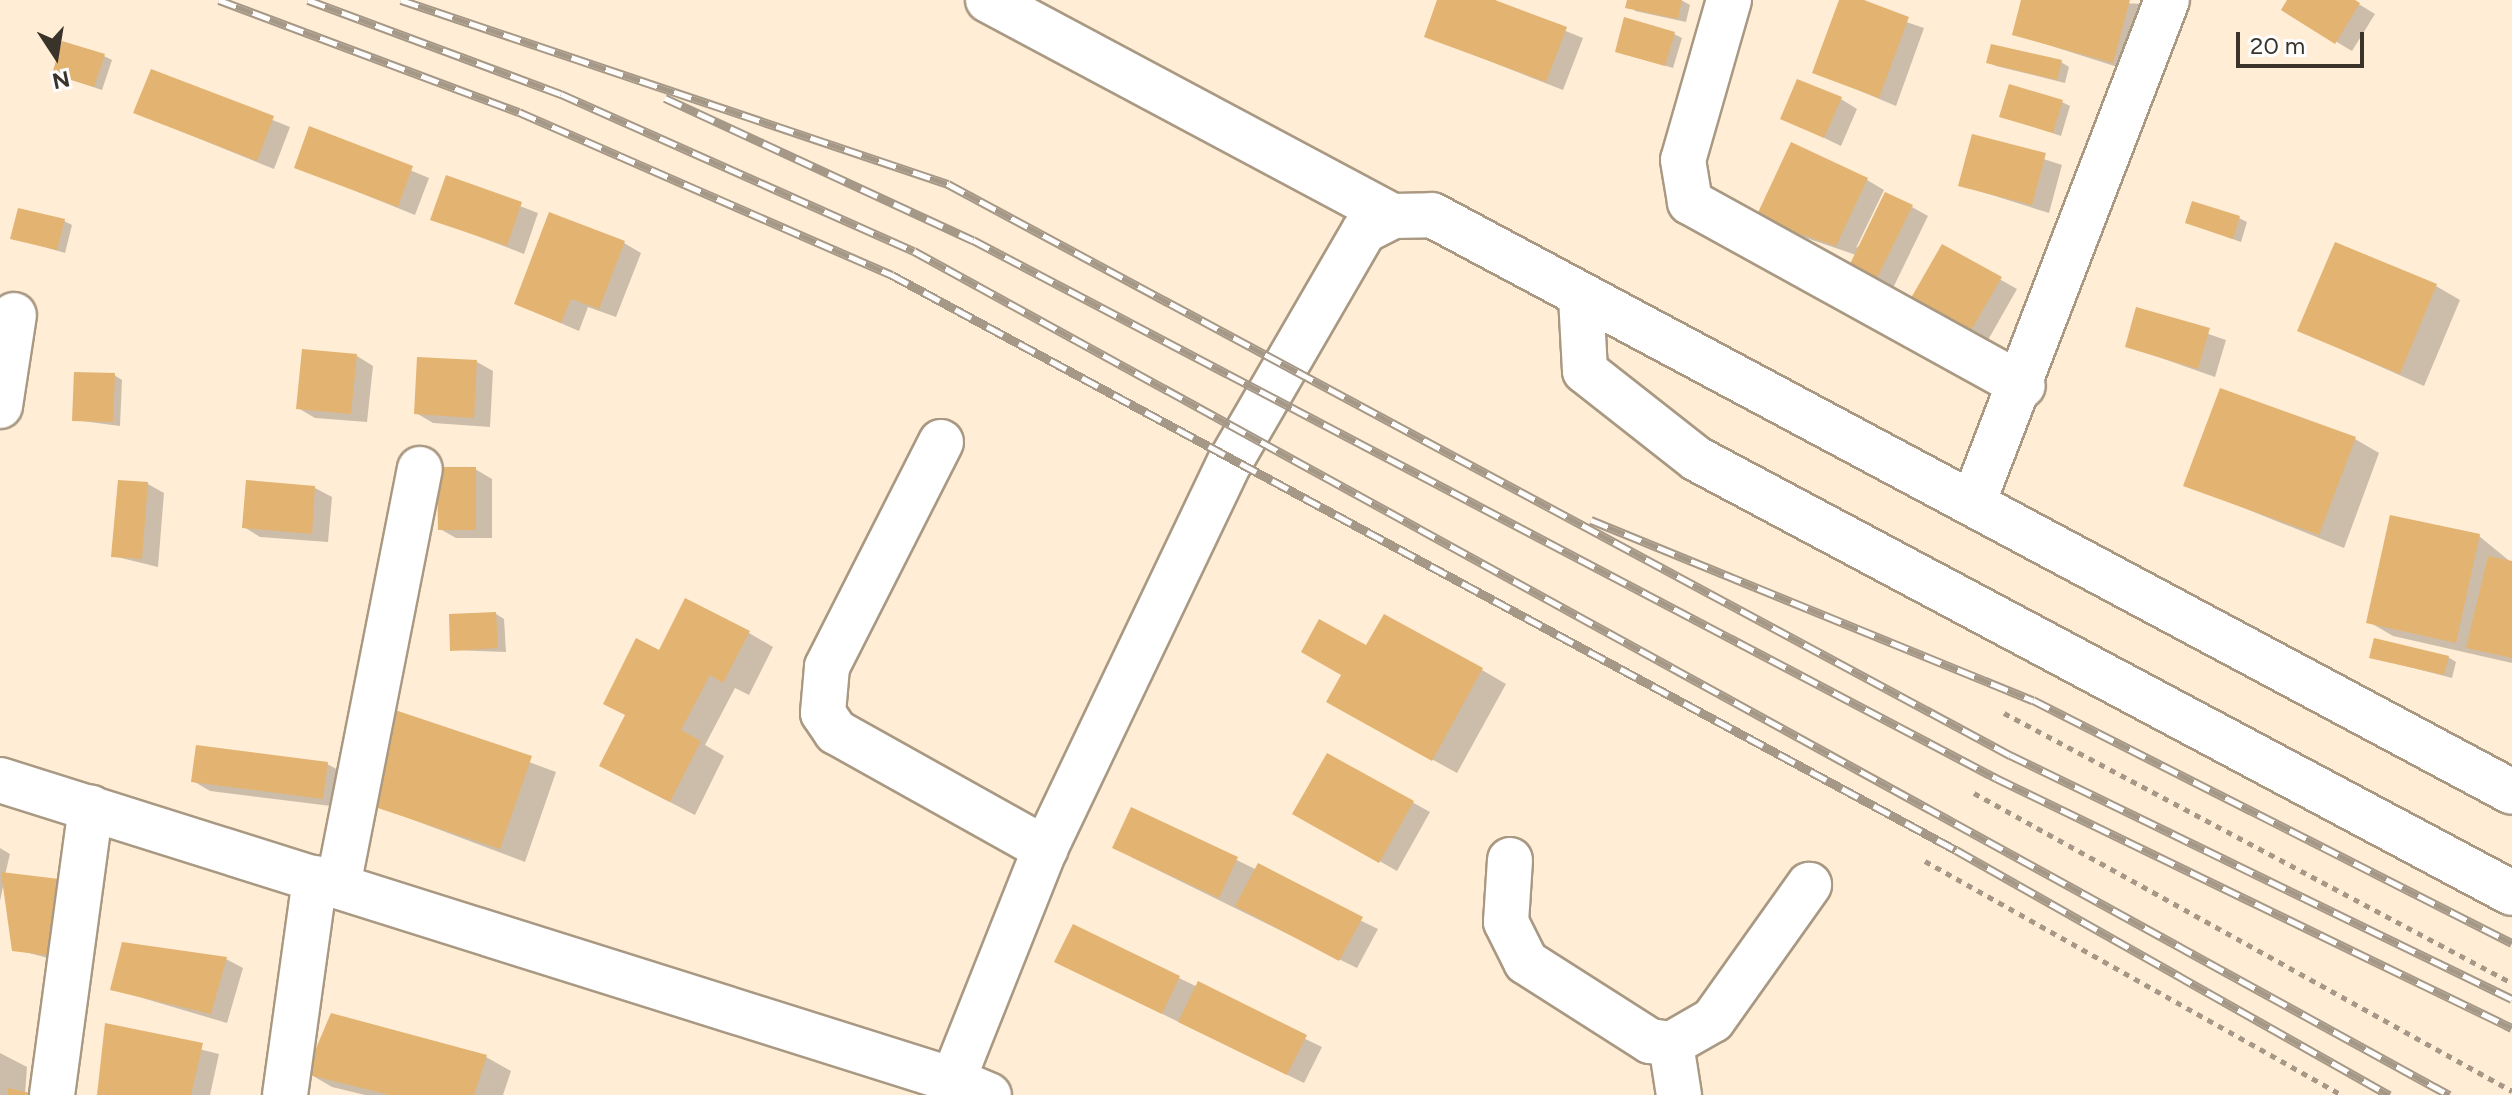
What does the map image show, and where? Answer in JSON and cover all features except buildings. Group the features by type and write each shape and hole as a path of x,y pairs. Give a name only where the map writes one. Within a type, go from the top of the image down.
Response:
{"street":[{"path":"988,0 1393,216"},
{"path":"1729,0 1683,160 1690,202 2023,386"},
{"path":"1973,503 2023,386 2167,0"},
{"path":"0,780 971,1088 1045,849 1230,462 1364,231 1393,216 1432,215 2512,792"},
{"path":"1581,297 1585,371 1697,459 2512,893"},
{"path":"0,406 14,315"},
{"path":"941,442 827,667 823,713 836,732 1045,849"},
{"path":"285,1095 326,882 420,469"},
{"path":"52,1095 91,808"},
{"path":"1510,860 1506,922 1526,962 1650,1041 1671,1044 1713,1020 1809,885"},
{"path":"1671,1044 1679,1095"}],"path":[{"path":"2004,713 2512,983"},
{"path":"1974,793 2512,1091"},
{"path":"1925,861 2342,1095"}],"railway":[{"path":"219,0 519,112 892,275 1956,850 2389,1095"},
{"path":"308,0 561,94 914,251 2449,1095"},
{"path":"401,0 948,184 2010,755 2512,999"},
{"path":"665,98 973,240 1996,778 2512,1028"},
{"path":"1591,520 2033,700 2512,943"}]}
